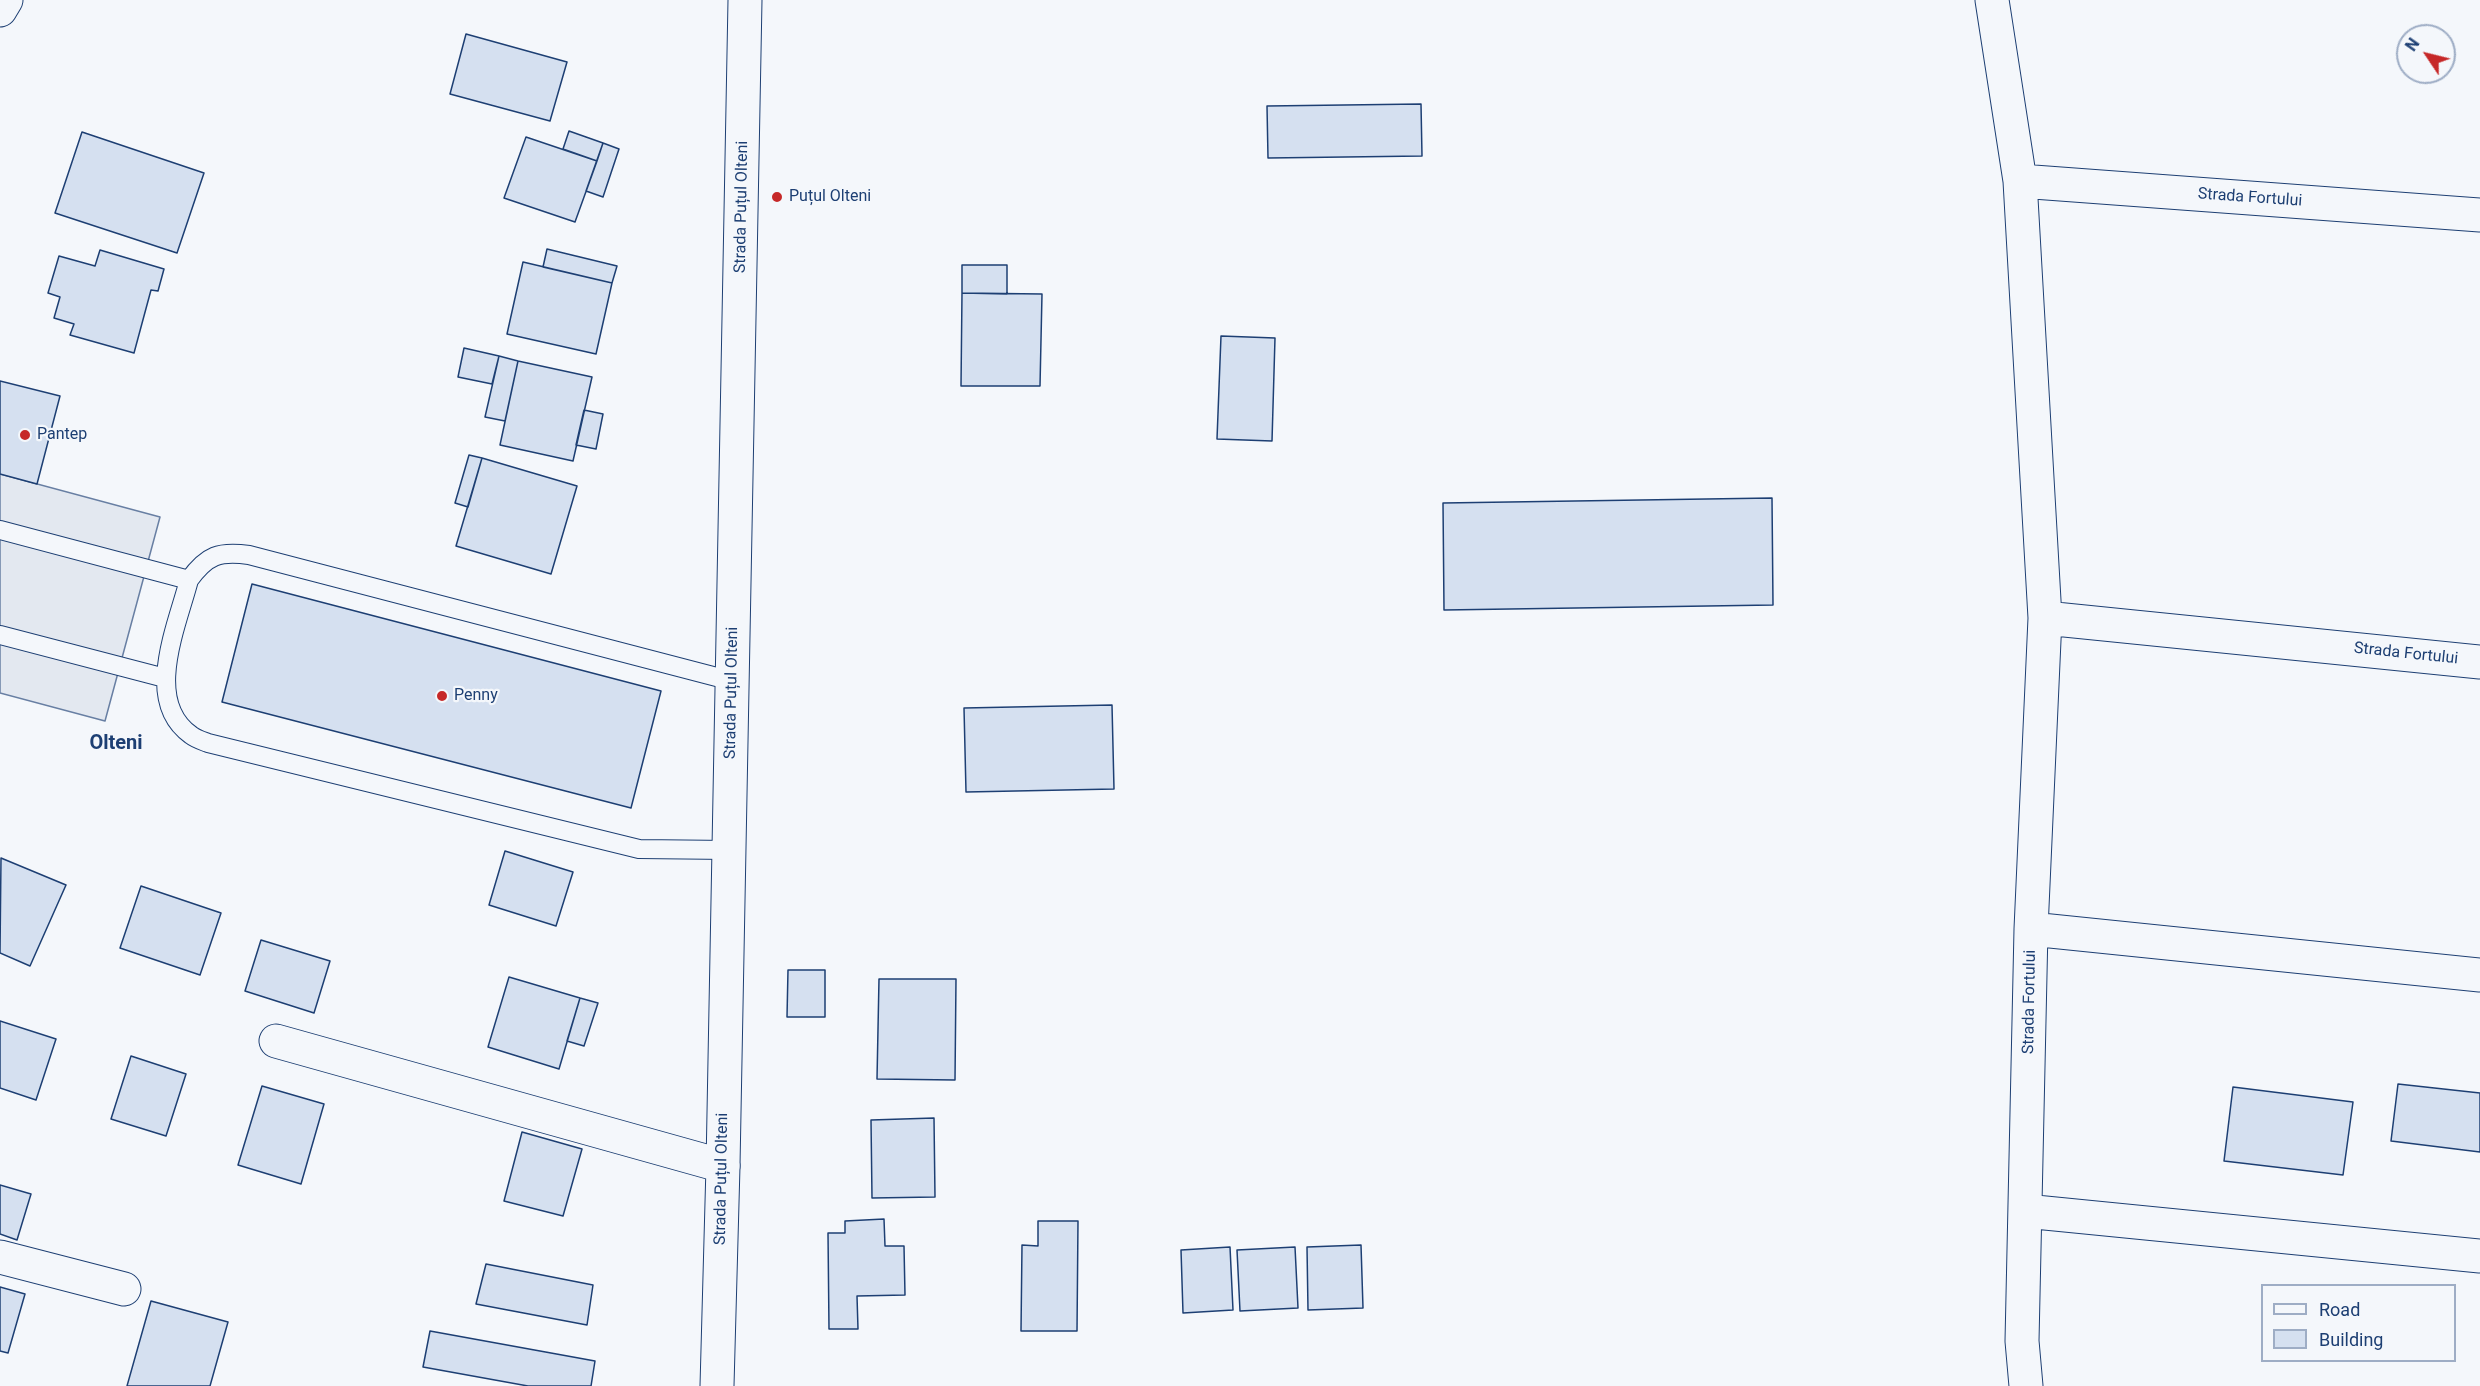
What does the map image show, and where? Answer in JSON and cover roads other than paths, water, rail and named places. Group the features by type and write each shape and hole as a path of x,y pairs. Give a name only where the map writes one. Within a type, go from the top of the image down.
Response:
{"street":[{"path":"0,10 6,0"},
{"name":"Strada Puțul Olteni","path":"717,1386 746,0"},
{"name":"Strada Fortului","path":"1992,0 2020,181 2045,618 2031,929 2022,1341 2026,1386"},
{"name":"Strada Fortului","path":"2020,181 2480,215"},
{"name":"Strada Fortului","path":"2045,618 2480,662"},
{"path":"2031,929 2480,975"},
{"path":"276,1041 723,1166"},
{"path":"2025,1212 2480,1256"},
{"path":"0,1257 124,1289"}],"lane":[{"path":"0,530 189,580"},
{"path":"729,850 639,849 208,743 191,735 175,717 166,696 165,678 189,580 207,559 219,554 249,555 732,681"},
{"path":"0,635 165,678"}],"place":[{"name":"Puțul Olteni","path":"777,197"},
{"name":"Pantep","path":"25,435"},
{"name":"Penny","path":"442,696"}],"district":[{"name":"Olteni","path":"116,744"}]}
